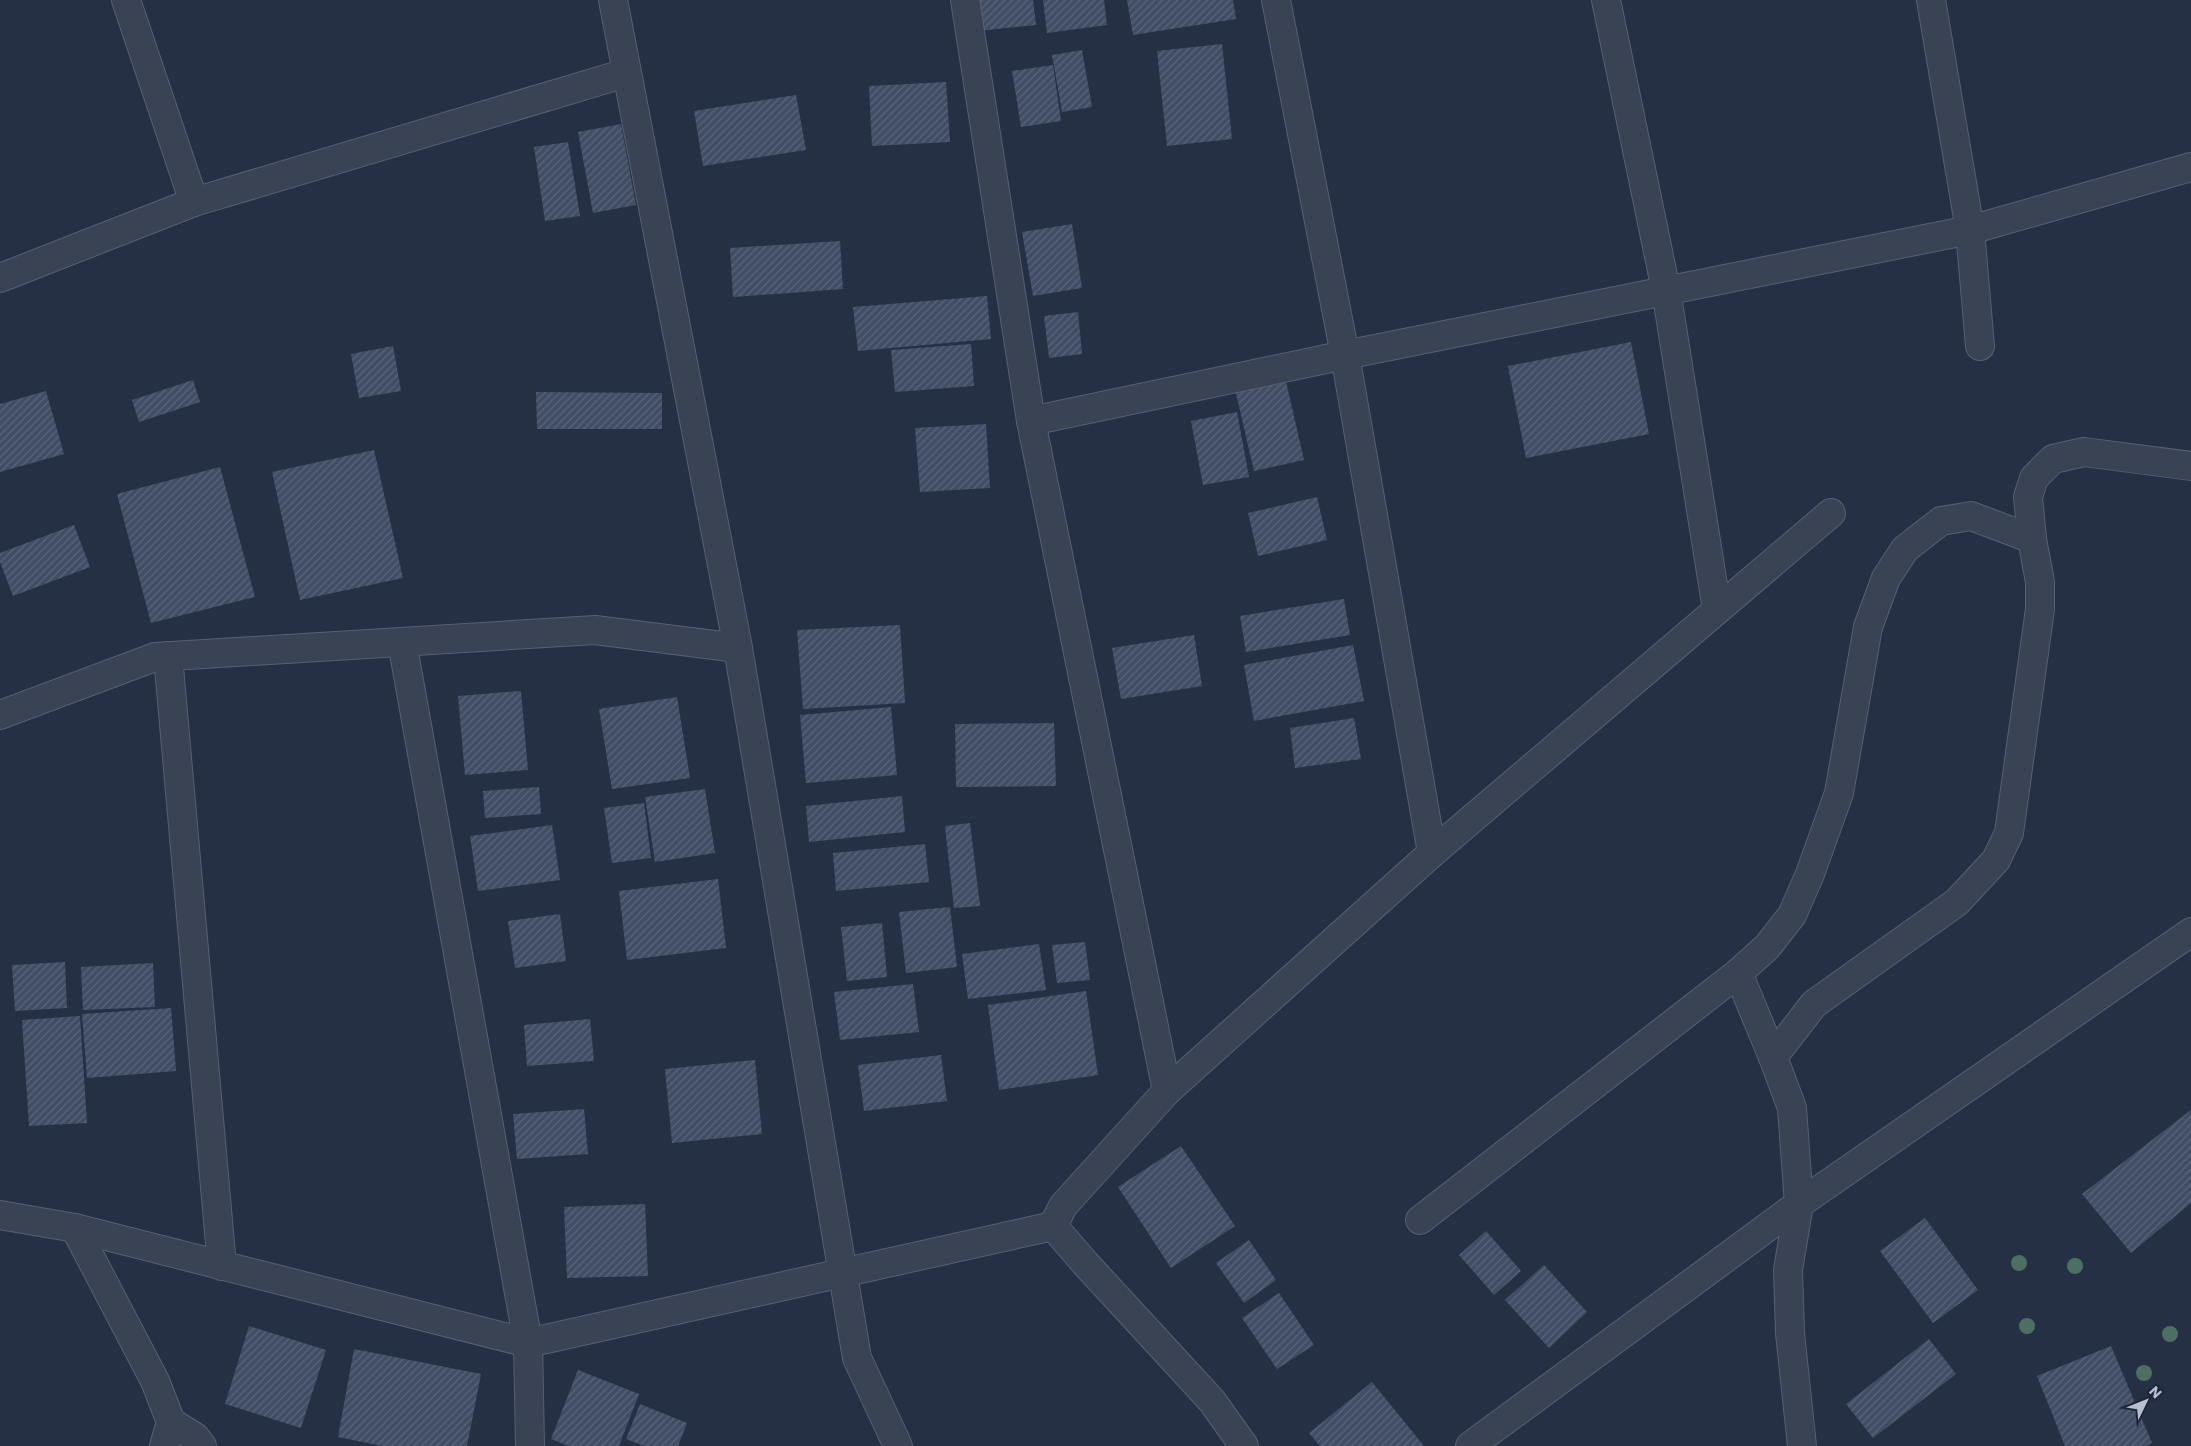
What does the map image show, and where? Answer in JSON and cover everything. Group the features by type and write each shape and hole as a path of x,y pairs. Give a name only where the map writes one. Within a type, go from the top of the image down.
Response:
{"street":[{"path":"126,0 194,202"},
{"path":"613,0 738,648 857,1358 894,1443"},
{"path":"965,0 1030,422 1167,1091"},
{"path":"1276,0 1345,355 1432,852"},
{"path":"1606,0 1666,290 1717,610"},
{"path":"1931,0 1970,230 1980,346"},
{"path":"0,278 194,202 626,72"},
{"path":"1030,422 1345,355 1970,230 2191,167"},
{"path":"1774,1057 1814,1004 1957,902 1996,860 2009,833 2040,608 2040,582 2032,539 2028,497 2034,478 2053,458 2084,452 2191,466"},
{"path":"1053,1226 1063,1206 1167,1091 1432,852 1831,513"},
{"path":"1420,1220 1738,973 1767,948 1792,914 1810,874 1839,793 1868,627 1886,578 1905,549 1941,521 1971,516 2032,539"},
{"path":"0,715 155,656 595,630 738,648"},
{"path":"402,642 528,1343 530,1446"},
{"path":"168,656 222,1266"},
{"path":"1470,1446 1799,1204 2191,932"},
{"path":"1738,973 1774,1057 1792,1108 1799,1204 1788,1270 1790,1334 1802,1446"},
{"path":"0,1215 75,1228 528,1343 1053,1226"},
{"path":"1053,1226 1084,1264 1212,1401 1244,1446"},
{"path":"75,1228 155,1381 168,1434 195,1437 202,1446"}],"building":[{"path":"975,0 1033,0 1036,25 978,31"},
{"path":"1043,0 1104,0 1107,25 1047,33"},
{"path":"1127,0 1233,0 1236,19 1133,35"},
{"path":"1222,44 1232,139 1167,146 1157,51"},
{"path":"1082,50 1092,107 1062,112 1052,55"},
{"path":"1053,65 1061,121 1021,127 1012,71"},
{"path":"946,82 950,142 872,146 869,86"},
{"path":"796,95 806,150 703,166 694,111"},
{"path":"621,124 636,205 593,213 578,132"},
{"path":"568,142 580,216 545,221 534,147"},
{"path":"1072,224 1082,288 1033,296 1022,232"},
{"path":"840,241 843,289 733,297 730,248"},
{"path":"987,296 991,339 858,351 853,307"},
{"path":"1078,312 1082,354 1049,358 1044,316"},
{"path":"1631,342 1649,434 1526,458 1508,366"},
{"path":"971,344 974,386 895,392 891,350"},
{"path":"393,346 401,391 359,398 351,354"},
{"path":"1285,377 1304,460 1254,471 1235,389"},
{"path":"193,380 200,402 139,422 132,400"},
{"path":"46,391 64,454 0,472 0,404"},
{"path":"536,392 662,393 662,429 537,429"},
{"path":"1237,412 1249,477 1203,485 1191,421"},
{"path":"986,424 990,488 920,492 915,428"},
{"path":"374,450 403,578 300,600 272,472"},
{"path":"220,467 255,597 151,623 117,494"},
{"path":"1317,497 1327,540 1258,556 1248,513"},
{"path":"74,525 90,567 13,596 0,562 0,553"},
{"path":"1344,599 1350,635 1246,652 1240,616"},
{"path":"900,625 905,703 803,709 797,630"},
{"path":"1194,635 1202,686 1121,699 1112,648"},
{"path":"1353,645 1364,701 1254,721 1244,665"},
{"path":"521,691 528,770 465,775 458,696"},
{"path":"677,697 690,778 612,789 599,709"},
{"path":"891,707 897,775 806,783 800,715"},
{"path":"1354,718 1361,759 1295,768 1290,728"},
{"path":"1054,723 1056,786 956,787 955,724"},
{"path":"539,787 541,814 485,818 483,791"},
{"path":"705,789 715,853 655,862 645,797"},
{"path":"902,796 905,832 809,842 806,806"},
{"path":"644,803 651,858 612,863 604,808"},
{"path":"970,823 980,906 954,908 945,826"},
{"path":"552,825 560,880 478,891 470,836"},
{"path":"925,844 929,882 836,891 833,853"},
{"path":"718,879 726,948 627,960 619,891"},
{"path":"950,907 957,967 906,973 899,912"},
{"path":"560,914 566,961 515,968 508,921"},
{"path":"882,923 887,977 847,981 841,927"},
{"path":"1085,942 1090,980 1057,983 1052,945"},
{"path":"1039,944 1046,990 968,999 962,954"},
{"path":"65,962 67,1008 15,1011 12,965"},
{"path":"153,963 155,1007 83,1010 81,967"},
{"path":"913,984 919,1032 840,1040 834,992"},
{"path":"1086,991 1098,1075 999,1090 988,1005"},
{"path":"171,1008 176,1071 87,1078 82,1014"},
{"path":"80,1016 87,1123 29,1126 22,1020"},
{"path":"590,1019 594,1061 527,1066 524,1025"},
{"path":"941,1055 947,1101 864,1111 858,1065"},
{"path":"755,1060 762,1134 672,1143 665,1069"},
{"path":"584,1109 588,1154 517,1159 513,1114"},
{"path":"2191,1110 2191,1203 2131,1253 2082,1194"},
{"path":"1181,1146 1235,1226 1171,1268 1118,1187"},
{"path":"645,1204 648,1276 567,1278 564,1207"},
{"path":"1925,1218 1978,1290 1933,1323 1880,1251"},
{"path":"1486,1231 1521,1271 1494,1295 1459,1255"},
{"path":"1249,1240 1276,1280 1244,1303 1216,1263"},
{"path":"1544,1265 1587,1312 1549,1348 1505,1300"},
{"path":"1279,1293 1314,1345 1277,1369 1242,1318"},
{"path":"249,1326 326,1350 301,1428 225,1404"},
{"path":"1929,1339 1956,1374 1873,1438 1846,1404"},
{"path":"2111,1346 2152,1443 2146,1446 2065,1446 2037,1376"},
{"path":"354,1349 481,1374 467,1446 382,1446 338,1437"},
{"path":"578,1370 639,1394 619,1446 569,1446 551,1439"},
{"path":"1372,1382 1424,1446 1320,1446 1309,1433"},
{"path":"640,1404 687,1423 678,1446 644,1446 626,1439"}]}
